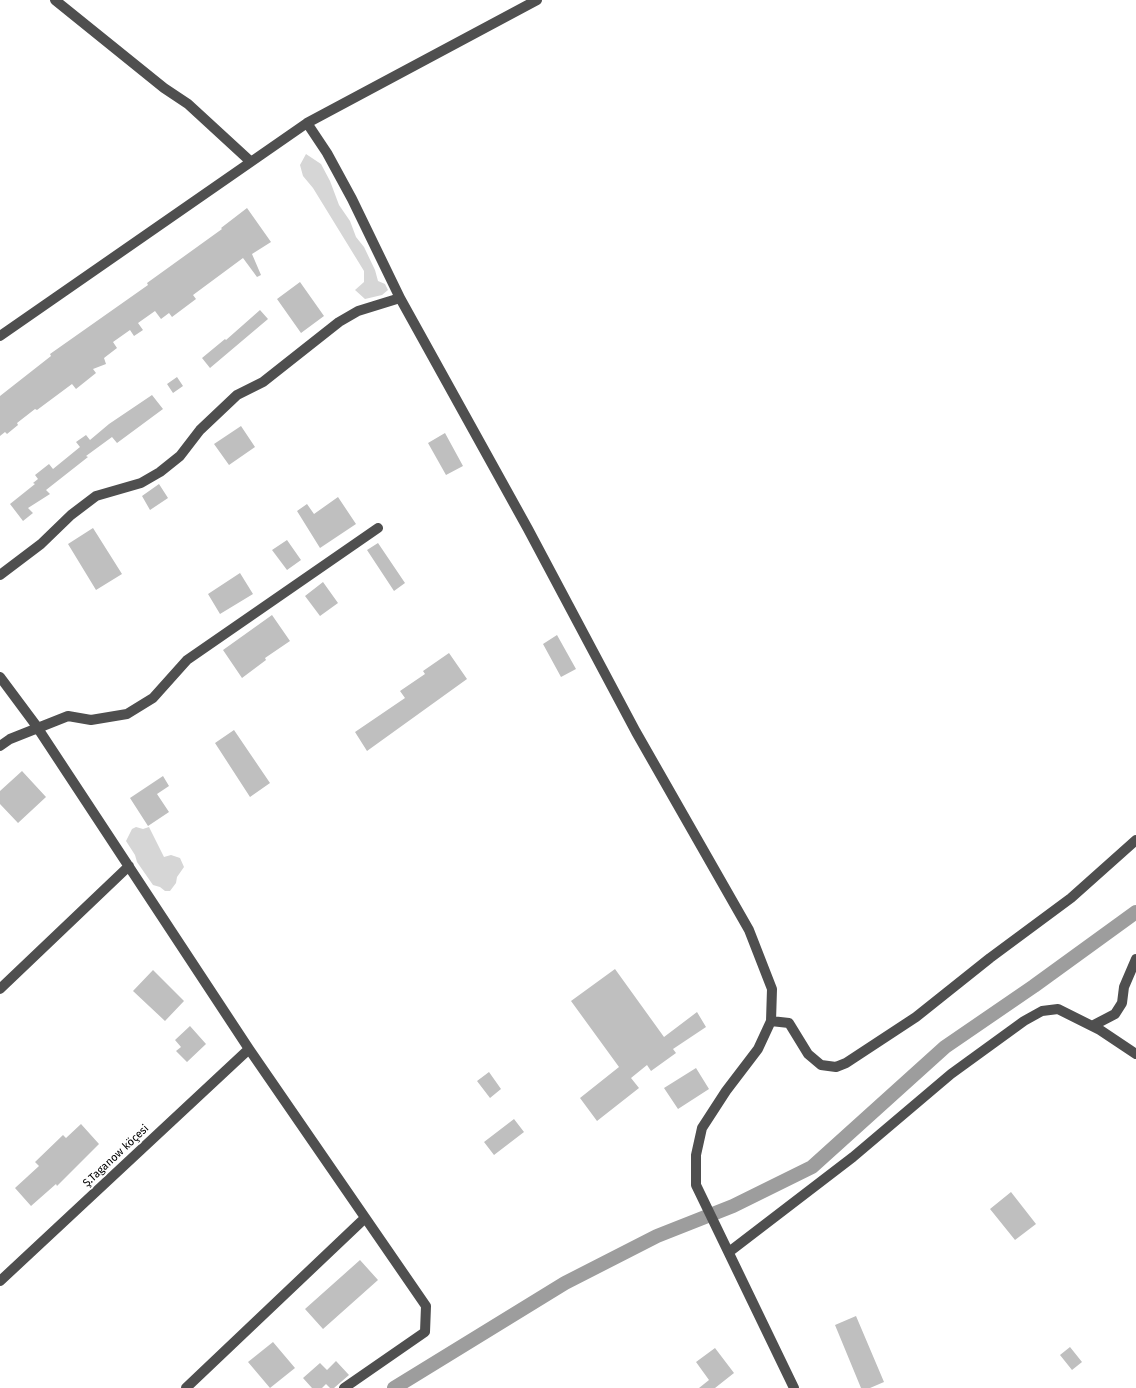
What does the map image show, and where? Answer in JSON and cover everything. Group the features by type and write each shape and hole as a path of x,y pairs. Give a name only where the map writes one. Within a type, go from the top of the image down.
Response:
{"street":[{"path":"55,0 164,88 188,104 250,161"},
{"path":"0,336 250,161 307,123 537,0"},
{"path":"307,123 327,153 352,199 400,298 528,529 636,732 749,930 772,989 770,1021 758,1049 726,1091 702,1128 696,1155 696,1185 730,1252 794,1388"},
{"path":"0,575 40,544 71,515 96,496 141,482 160,472 180,456 200,430 237,395 263,382 339,322 358,311 400,298"},
{"path":"0,746 10,739 68,716 91,720 127,714 153,698 187,660 378,528"},
{"path":"0,677 38,728 249,1049 426,1306 425,1332 344,1388"},
{"path":"770,1021 789,1023 808,1054 821,1065 836,1067 846,1063 916,1017 990,958 1071,898 1136,840"},
{"path":"0,989 129,866"},
{"path":"1092,1026 1115,1014 1122,1003 1124,987 1136,959"},
{"path":"730,1252 853,1157 950,1074 1042,1011 1058,1009 1092,1026 1136,1054"},
{"name":"Ş.Taganow köçesi","path":"0,1281 249,1049"},
{"path":"186,1388 365,1218"}],"shaded area":[{"path":"306,154 321,164 330,181 339,205 350,221 356,237 364,247 375,270 378,281 385,284 388,290 382,295 365,299 355,290 364,282 364,271 313,188 303,176 300,165"},
{"path":"136,827 143,829 149,827 164,857 171,855 180,858 184,867 170,891 165,891 160,887 153,885 137,862 135,855 126,841 132,829"}],"building":[{"path":"247,208 271,242 252,254 261,275 257,277 243,258 193,295 196,299 172,317 169,313 161,319 155,311 138,323 143,330 134,336 130,330 113,342 117,348 104,358 106,364 93,369 96,373 76,389 72,384 37,410 35,409 17,423 18,425 7,434 5,432 0,436 0,396 51,356 50,354 148,285 147,283 222,229 221,228"},
{"path":"300,282 324,316 301,333 277,299"},
{"path":"260,310 268,319 210,368 202,358 225,339 226,340"},
{"path":"177,377 183,386 173,393 167,384"},
{"path":"152,395 163,409 117,443 112,437 86,456 88,457 46,490 50,494 28,508 33,513 23,521 10,504 35,484 33,483 38,479 35,475 49,464 53,469 80,447 76,442 86,435 90,440 109,424"},
{"path":"241,426 255,447 229,465 214,444"},
{"path":"445,433 463,466 446,475 428,443"},
{"path":"159,484 168,498 150,510 142,496"},
{"path":"338,497 356,524 320,548 297,511 307,504 314,514"},
{"path":"93,528 122,574 96,590 68,544"},
{"path":"287,540 301,560 287,570 272,550"},
{"path":"378,543 405,583 394,591 367,550"},
{"path":"240,573 253,594 220,614 208,594"},
{"path":"323,582 338,603 320,616 305,596"},
{"path":"272,615 290,641 265,658 266,660 242,678 223,650"},
{"path":"557,635 576,669 561,677 543,644"},
{"path":"449,653 467,679 367,751 355,732 405,698 400,691 425,674 423,671"},
{"path":"234,730 270,783 250,797 215,743"},
{"path":"22,771 46,797 18,823 0,804 0,791"},
{"path":"163,776 169,786 157,794 169,812 148,826 130,798"},
{"path":"615,969 664,1037 697,1012 706,1027 673,1049 676,1053 651,1071 647,1065 631,1078 639,1088 597,1121 580,1098 619,1067 571,1001"},
{"path":"153,970 184,1001 165,1021 133,991"},
{"path":"190,1026 206,1044 187,1062 176,1051 181,1047 175,1040"},
{"path":"696,1068 709,1089 678,1109 664,1088"},
{"path":"489,1072 501,1089 490,1098 477,1081"},
{"path":"514,1119 524,1132 494,1155 484,1142"},
{"path":"81,1124 99,1144 57,1186 56,1184 31,1206 15,1188 39,1166 35,1162 63,1135 66,1138"},
{"path":"1011,1192 1036,1224 1015,1240 990,1209"},
{"path":"360,1260 378,1280 323,1329 305,1309"},
{"path":"856,1316 884,1382 870,1388 861,1388 835,1325"},
{"path":"273,1342 295,1368 270,1388 248,1362"},
{"path":"1070,1347 1082,1362 1072,1370 1060,1355"},
{"path":"715,1348 734,1373 715,1388 699,1388 709,1380 696,1362"},
{"path":"336,1361 349,1375 334,1388 330,1388 326,1384 322,1388 312,1388 303,1378 320,1363 327,1370"}],"waterway":[{"path":"394,1388 565,1283 657,1236 733,1206 812,1167 945,1047 1034,986 1136,912"}]}
